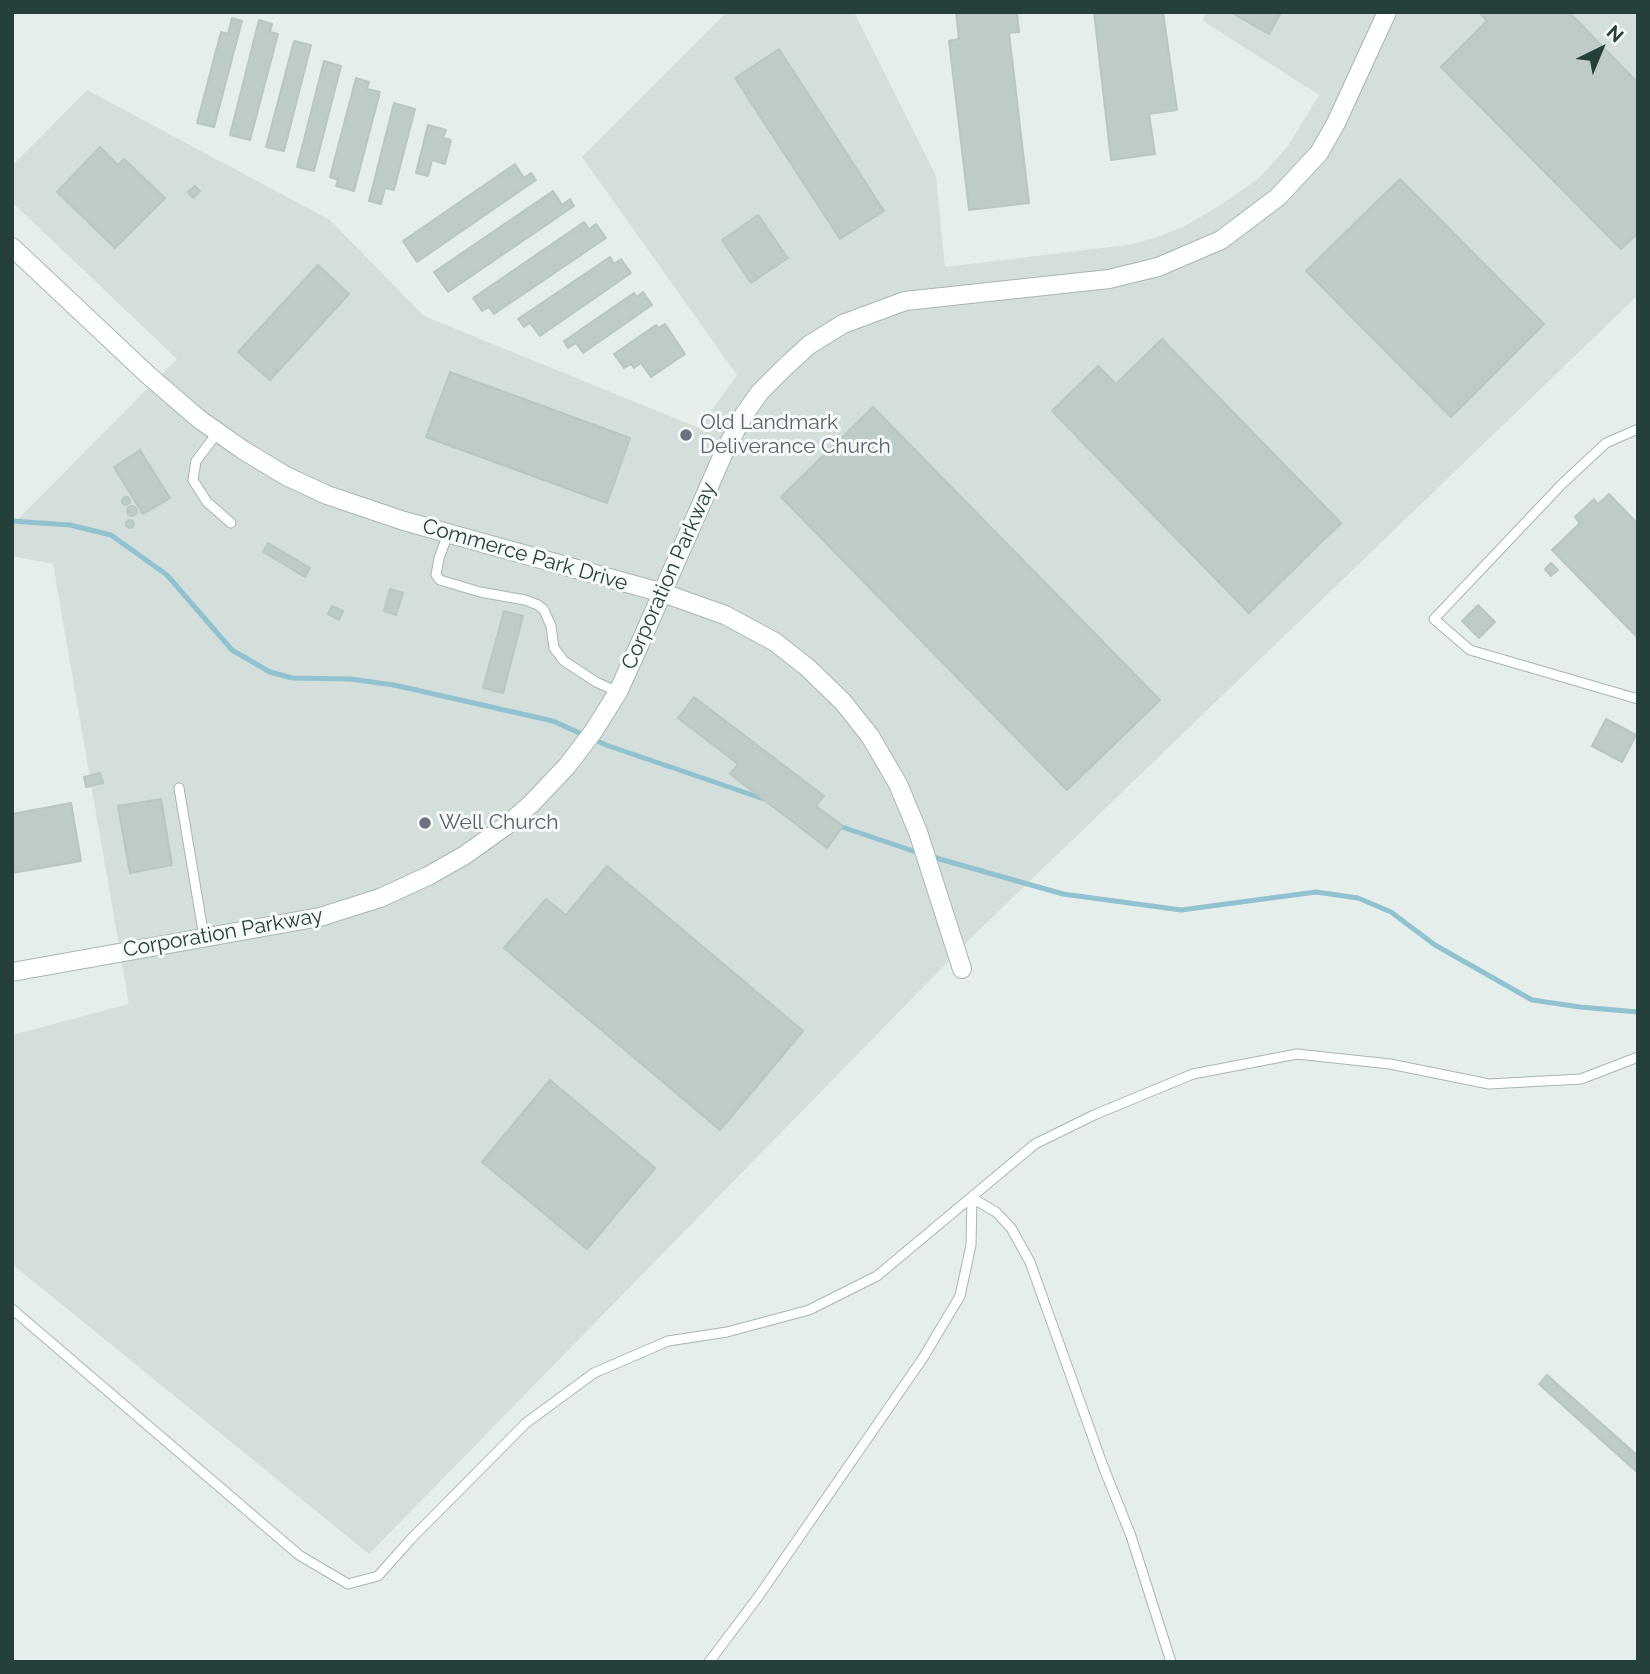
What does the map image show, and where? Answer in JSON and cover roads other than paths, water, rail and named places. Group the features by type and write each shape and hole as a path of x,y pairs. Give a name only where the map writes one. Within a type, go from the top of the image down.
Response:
{"street":[{"name":"Corporation Parkway","path":"12,972 320,917 380,898 465,855 531,804 568,766 593,732 618,692 698,509 745,413 760,392 809,345 843,324 905,300 1109,279 1158,267 1221,240 1278,197 1319,153 1336,123 1387,12"},
{"name":"Commerce Park Drive","path":"12,247 148,375 218,432 286,476 327,495 448,534 663,593 725,615 775,642 808,668 843,702 863,727 898,784 918,832 962,969"}],"lane":[{"path":"1638,429 1606,443 1579,468 1434,619 1469,650 1638,699"},
{"path":"218,432 196,461 193,480 206,502 231,523"},
{"path":"448,534 436,575 440,580 538,605 544,610 551,626 554,648 564,661 596,682 618,692"},
{"path":"179,788 204,937"},
{"path":"12,1310 299,1555 348,1584 379,1576 411,1539 526,1423 594,1374 668,1341 727,1332 809,1310 877,1276 1035,1144 1094,1115 1193,1074 1297,1054 1390,1063 1489,1084 1581,1079 1638,1057"},
{"path":"709,1662 758,1597 923,1358 960,1296 971,1245 972,1198"},
{"path":"972,1198 996,1212 1012,1228 1030,1262 1131,1536 1171,1662"}],"waterway":[{"path":"12,521 70,525 111,535 167,575 232,650 270,672 292,678 350,679 394,685 553,721 606,745 764,799"},
{"path":"836,825 919,853"},
{"path":"929,856 1063,894 1181,910 1316,892 1358,898 1391,912 1435,945 1532,1000 1638,1012"}],"place":[{"name":"Old Landmark Deliverance Church","path":"686,435"},
{"name":"Well Church","path":"425,823"}]}
